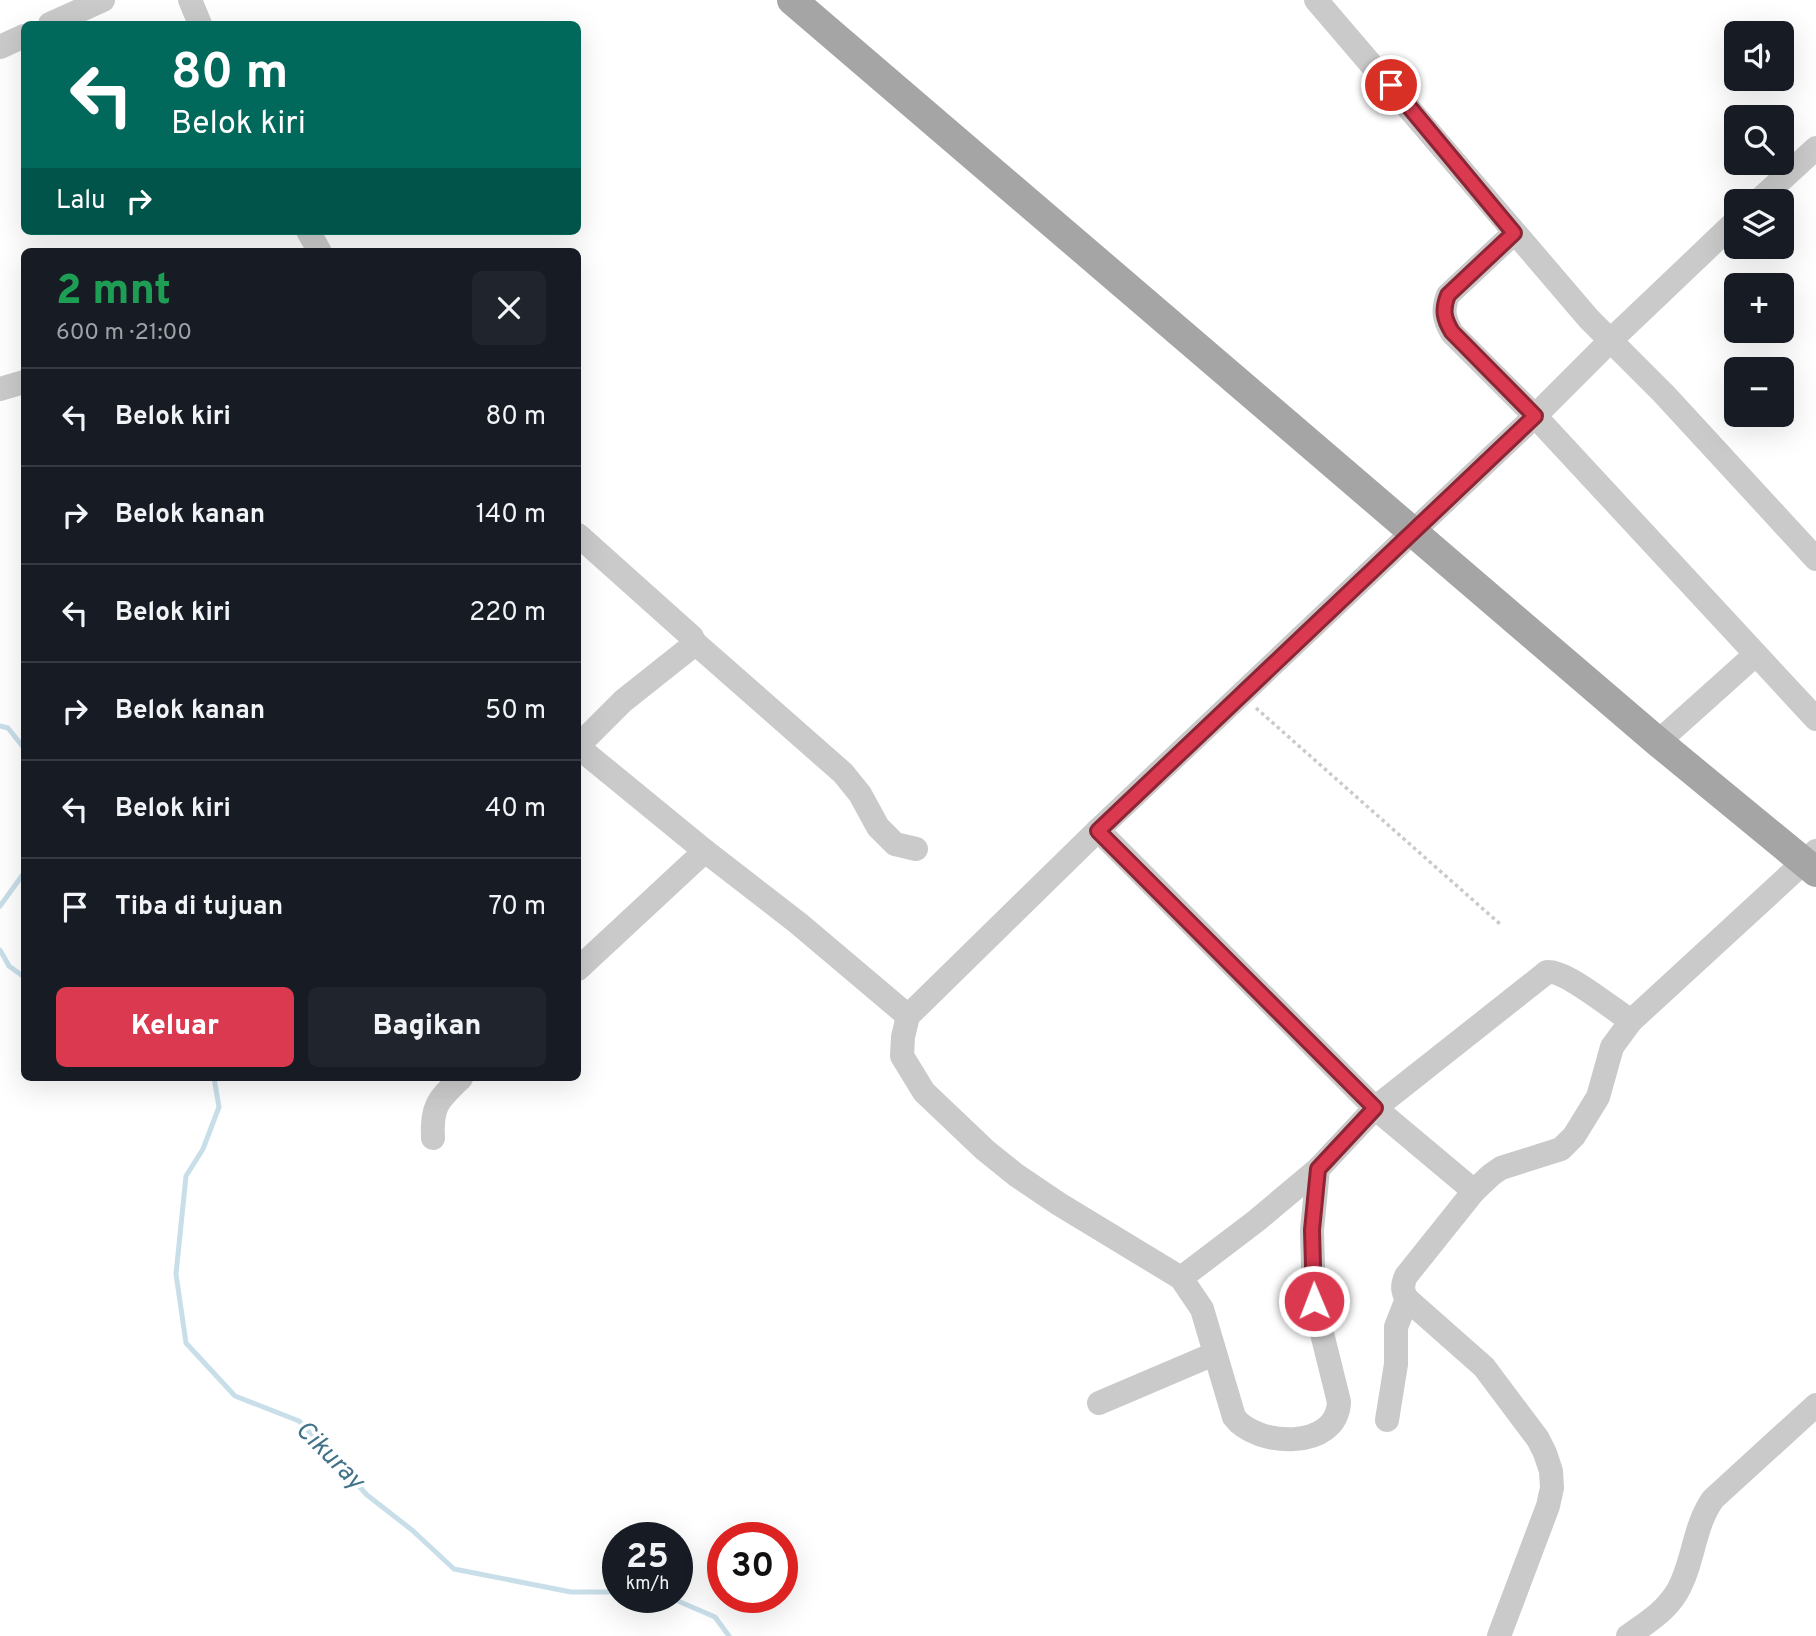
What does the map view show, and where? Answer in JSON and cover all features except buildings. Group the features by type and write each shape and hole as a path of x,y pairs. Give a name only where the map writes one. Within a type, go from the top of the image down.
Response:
{"main road":[{"path":"792,0 1658,742 1812,861"}],"street":[{"path":"57,21 103,0"},
{"path":"190,0 199,21"},
{"path":"1317,0 1589,319 1816,559"},
{"path":"0,47 21,37"},
{"path":"1771,189 1816,148"},
{"path":"1318,1169 1312,1230 1314,1301 1339,1402 1335,1421 1324,1432 1306,1437 1270,1436 1245,1429 1231,1412 1202,1310 1181,1278 1016,1175 985,1150 924,1092 902,1056 908,1016 1724,232"},
{"path":"1514,233 1448,295 1443,307 1445,321 1452,332 1535,416 1816,719"},
{"path":"0,389 21,383"},
{"path":"581,538 692,636 694,642 843,773 860,794 878,827 895,844 916,849"},
{"path":"581,743 622,701 694,642"},
{"path":"1658,742 1755,655"},
{"path":"581,748 705,851 798,923 908,1016"},
{"path":"1098,831 1375,1108 1474,1191"},
{"path":"581,967 705,851"},
{"path":"1499,1636 1548,1506 1552,1488 1551,1471 1538,1439 1489,1373 1408,1299 1403,1291 1406,1276 1474,1191 1500,1168 1561,1149 1574,1136 1598,1097 1612,1047 1631,1021 1812,861"},
{"path":"1181,1278 1228,1244 1318,1169 1375,1108 1547,972 1554,971 1565,977 1631,1021"},
{"path":"433,1138 432,1116 436,1105 458,1081"},
{"path":"1387,1420 1396,1364 1396,1327 1408,1299"},
{"path":"1099,1403 1214,1354"},
{"path":"1628,1636 1659,1614 1677,1592 1702,1518 1713,1499 1816,1405"}],"path":[{"path":"1241,696 1366,803 1500,924"}],"waterway":[{"name":"Cikuray","path":"0,726 8,728 21,744"},
{"name":"Cikuray","path":"0,906 21,877"},
{"name":"Cikuray","path":"0,950 9,966 21,975"},
{"name":"Cikuray","path":"215,1081 219,1107 203,1149 186,1176 176,1274 186,1343 235,1396 299,1421 367,1495 412,1530 454,1569 571,1592 602,1592"},
{"name":"Cikuray","path":"693,1608 715,1617 729,1636"}],"route":[{"path":"1314,1301 1312,1230 1318,1169 1375,1108 1098,831 1535,416 1452,332 1445,321 1443,307 1448,295 1514,233 1391,85"}]}
